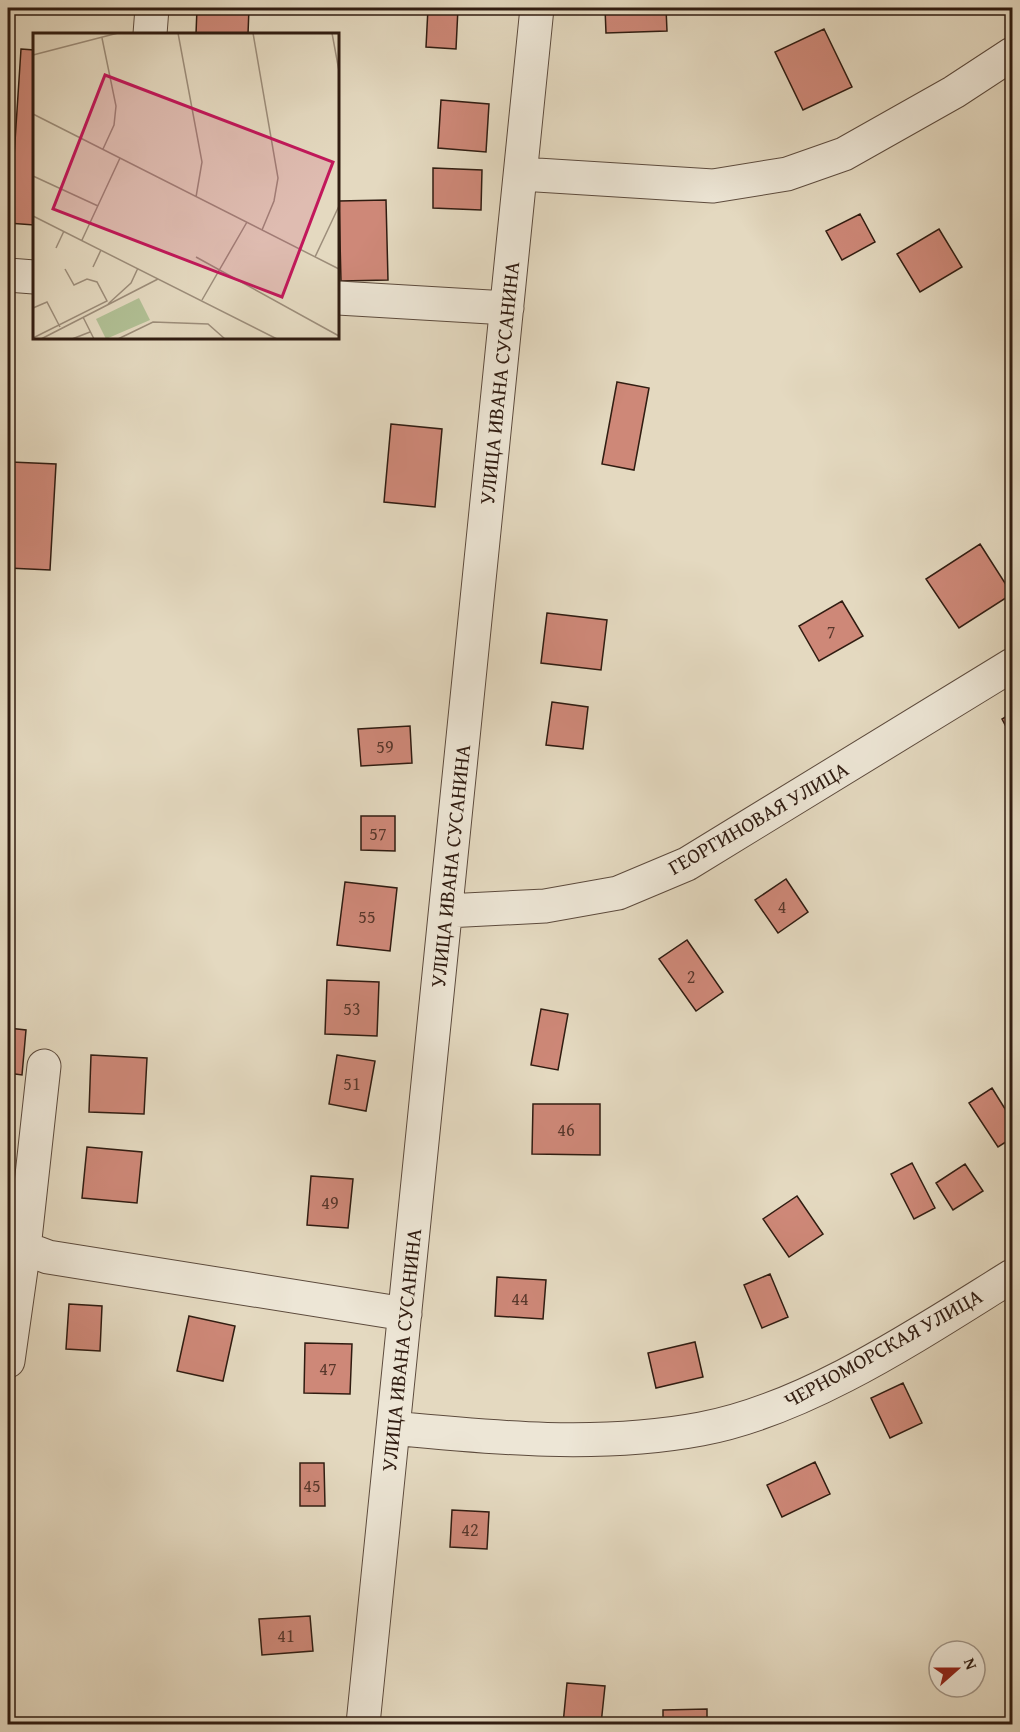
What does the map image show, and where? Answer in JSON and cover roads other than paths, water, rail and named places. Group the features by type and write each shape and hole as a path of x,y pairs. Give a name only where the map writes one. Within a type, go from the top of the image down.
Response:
{"street":[{"path":"150,33 152,8"},
{"name":"УЛИЦА ИВАНА СУСАНИНА","path":"363,1725 537,8"},
{"path":"521,174 713,186 787,174 854,149 1012,54"},
{"path":"8,275 33,277"},
{"path":"339,298 507,309"},
{"name":"ГЕОРГИНОВАЯ УЛИЦА","path":"446,911 545,906 618,893 687,864 1012,665"},
{"path":"8,1361 16,1248 44,1066"},
{"path":"16,1248 48,1257 405,1314"},
{"name":"ЧЕРНОМОРСКАЯ УЛИЦА","path":"393,1428 491,1437 613,1438 701,1429 773,1408 845,1374 916,1335 1012,1276"}]}
